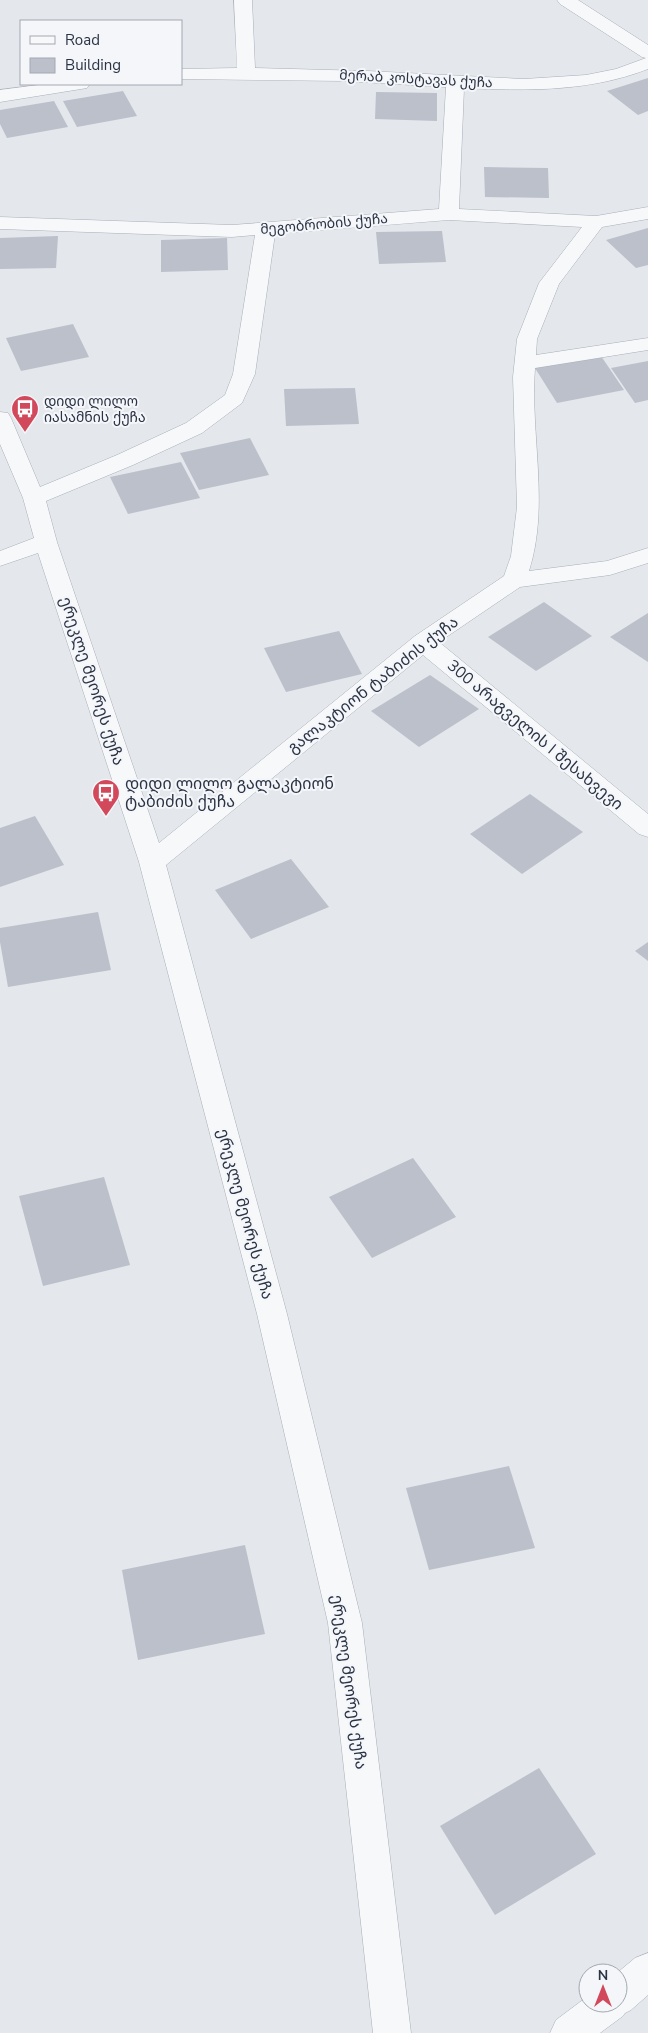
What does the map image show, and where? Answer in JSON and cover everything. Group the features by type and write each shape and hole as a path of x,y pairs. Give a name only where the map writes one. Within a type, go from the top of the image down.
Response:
{"street":[{"path":"243,0 246,73"},
{"path":"566,0 648,53"},
{"name":"მერაბ კოსტავას ქუჩა","path":"182,74 246,73 368,76 455,83 540,83 579,80 616,74 648,63"},
{"path":"449,214 455,83"},
{"path":"0,96 74,85"},
{"name":"მეგობრობის ქუჩა","path":"0,223 232,231 266,230 449,214 596,222 648,213"},
{"path":"514,580 522,556 528,507 524,376 527,339 549,283 596,222"},
{"path":"34,498 125,460 194,428 234,398 244,374 266,230"},
{"path":"525,363 648,344"},
{"name":"ერეკლე მეორეს ქუჩა","path":"0,418 34,498 46,542 152,862 272,1314 344,1623 392,2033"},
{"path":"0,560 46,542"},
{"name":"გალაკტიონ ტაბიძის ქუჩა","path":"152,862 423,642 514,580 610,568 648,555"},
{"name":"300 არაგველის I შესახვევი","path":"423,642 648,828"},
{"path":"628,1988 648,1970"},
{"path":"569,2033 596,2013"}],"building":[{"path":"648,78 648,111 638,115 607,91"},
{"path":"123,91 137,116 77,127 63,101"},
{"path":"376,92 437,93 437,121 375,119"},
{"path":"54,101 68,127 7,138 0,124 0,110"},
{"path":"484,167 548,168 549,198 485,197"},
{"path":"648,228 648,265 636,268 606,240"},
{"path":"442,231 446,262 379,264 376,232"},
{"path":"58,236 56,268 0,269 0,238"},
{"path":"227,238 228,270 161,272 161,240"},
{"path":"73,324 89,357 21,371 6,338"},
{"path":"601,356 624,390 557,403 535,368"},
{"path":"648,361 648,400 635,403 611,368"},
{"path":"355,388 359,424 286,426 284,389"},
{"path":"250,438 269,475 199,490 180,453"},
{"path":"181,462 200,498 128,514 110,477"},
{"path":"544,602 592,636 536,671 488,637"},
{"path":"648,613 648,662 610,637"},
{"path":"339,631 362,674 286,692 264,648"},
{"path":"430,675 479,709 419,747 371,711"},
{"path":"530,794 583,832 522,874 470,834"},
{"path":"35,816 64,865 0,887 0,828"},
{"path":"291,859 329,907 251,939 215,890"},
{"path":"98,912 111,970 8,987 0,942 0,928"},
{"path":"648,942 648,961 635,951"},
{"path":"413,1158 456,1217 372,1258 329,1197"},
{"path":"104,1177 130,1265 43,1286 19,1196"},
{"path":"509,1466 535,1548 429,1570 406,1488"},
{"path":"245,1545 265,1634 138,1660 122,1570"},
{"path":"539,1768 596,1854 495,1915 440,1826"}],"place":[{"name":"დიდი ლილო იასამნის ქუჩა","path":"25,433"},
{"name":"დიდი ლილო გალაკტიონ ტაბიძის ქუჩა","path":"106,817"}]}
